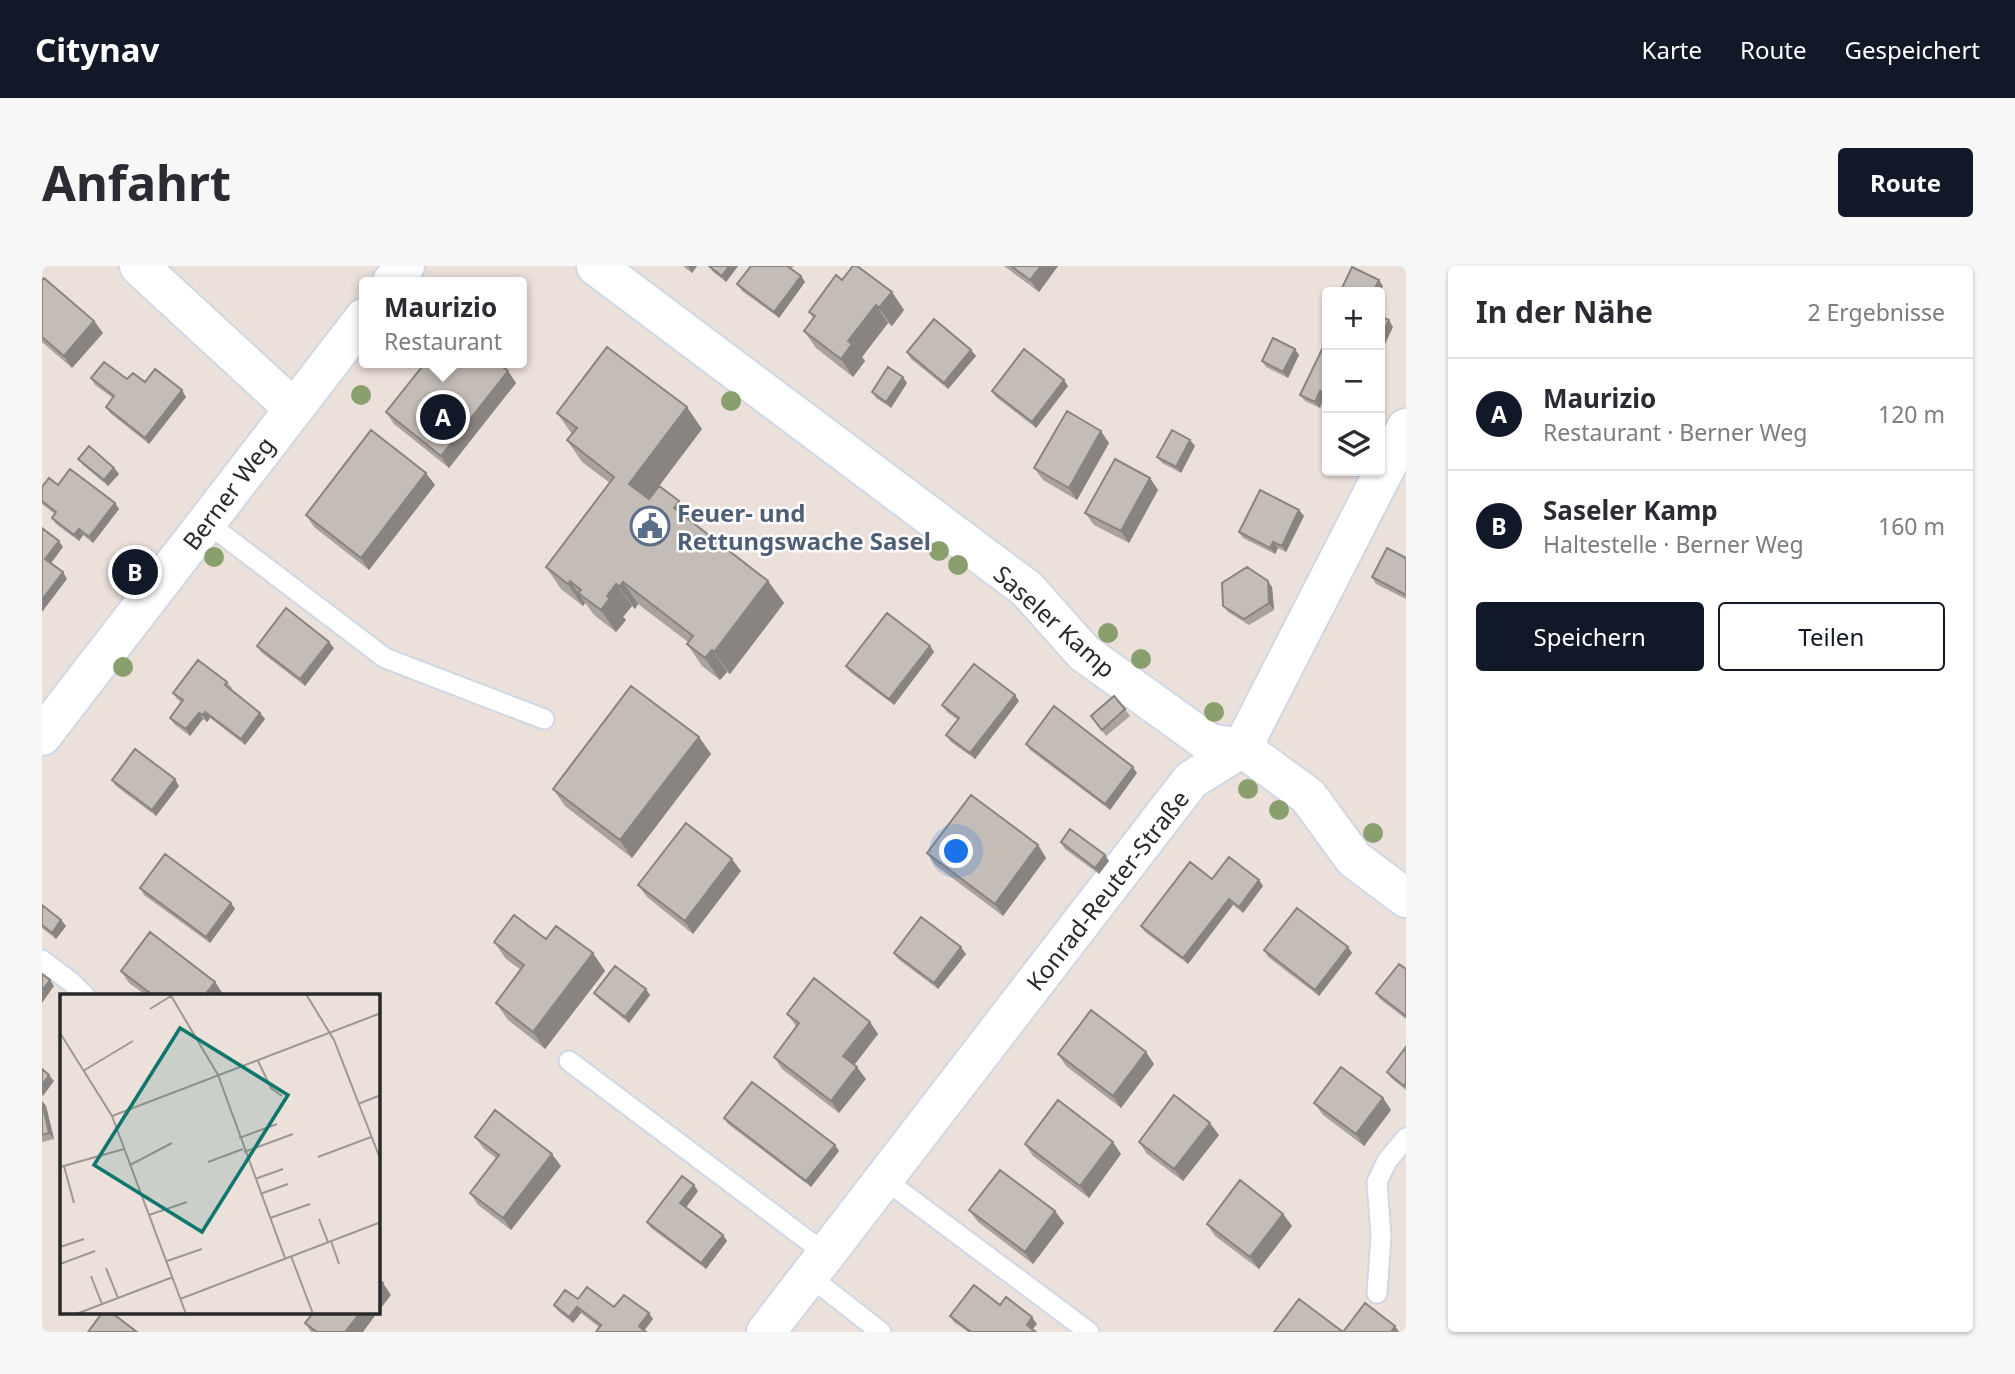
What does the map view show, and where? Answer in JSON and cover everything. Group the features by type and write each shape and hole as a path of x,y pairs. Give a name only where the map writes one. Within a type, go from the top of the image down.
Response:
{"street":[{"path":"139,266 293,408"},
{"name":"Saseler Kamp","path":"596,266 1027,589 1084,653 1209,743 1242,748 1308,796 1354,859 1406,898"},
{"name":"Berner Weg","path":"42,736 359,324"},
{"path":"1242,748 1406,428"},
{"name":"Konrad-Reuter-Straße","path":"766,1332 1191,780 1242,748"}],"lane":[{"path":"205,522 385,658 544,719"},
{"path":"42,960 83,994"},
{"path":"569,1060 818,1265 881,1332"},
{"path":"1377,1293 1381,1236 1377,1182 1387,1161 1406,1138"},
{"path":"884,1179 1089,1332"}],"building":[{"path":"709,266 729,266 722,276"},
{"path":"751,266 787,266 801,276 774,312 737,284"},
{"path":"853,266 857,266 892,292 879,308 876,305 848,341 852,344 841,359 804,331 815,316 809,312 836,275 842,280"},
{"path":"1011,266 1041,266 1030,280"},
{"path":"1352,267 1379,280 1376,287 1342,287"},
{"path":"44,278 94,321 64,356 42,337"},
{"path":"934,319 971,350 944,383 907,352"},
{"path":"1273,338 1295,349 1283,372 1262,361"},
{"name":"Feuer- und Rettungswache Sasel","path":"607,347 687,407 629,484 649,499 659,486 679,501 674,508 768,581 714,652 712,650 705,658 687,644 693,636 623,582 619,587 616,584 601,610 578,593 581,590 570,581 568,584 546,567 614,477 567,440 577,428 557,413"},
{"path":"1024,349 1064,380 1032,422 992,391"},
{"path":"1322,349 1322,392 1320,391 1315,402 1300,395"},
{"path":"104,362 127,379 133,373 145,382 155,369 182,390 145,438 106,407 114,396 91,378"},
{"path":"888,367 903,377 886,402 872,392"},
{"path":"421,368 504,368 508,371 441,456 386,412"},
{"path":"1067,411 1101,431 1069,488 1034,468"},
{"path":"371,430 426,473 361,558 306,515"},
{"path":"1172,430 1190,440 1176,467 1157,457"},
{"path":"89,446 114,468 104,480 78,459"},
{"path":"1115,459 1150,478 1121,531 1085,513"},
{"path":"70,469 115,503 89,537 79,529 74,535 52,518 56,512 42,501 42,487 49,478 58,485"},
{"path":"1260,490 1299,510 1282,546 1273,542 1270,548 1239,532"},
{"path":"42,528 59,541 45,559 63,572 42,600"},
{"path":"1387,548 1406,558 1406,595 1372,577"},
{"path":"1247,567 1268,581 1269,603 1244,619 1223,606 1222,583"},
{"path":"286,608 329,642 300,679 257,646"},
{"path":"887,613 930,646 889,699 846,666"},
{"path":"198,660 227,682 225,685 260,713 241,739 205,712 203,715 199,713 186,729 170,718 183,700 173,693"},
{"path":"974,664 1015,695 970,753 946,735 959,718 942,705"},
{"path":"631,686 699,737 620,840 553,789"},
{"path":"1114,696 1125,709 1102,730 1091,716"},
{"path":"1054,706 1133,767 1105,804 1026,744"},
{"path":"135,749 175,779 152,810 112,780"},
{"path":"971,795 1038,845 995,904 927,853"},
{"path":"686,823 732,859 685,921 638,885"},
{"path":"1070,829 1105,855 1095,868 1061,842"},
{"path":"165,854 231,903 206,937 140,888"},
{"path":"1229,857 1259,880 1239,907 1229,899 1183,958 1141,926 1190,862 1212,879"},
{"path":"42,905 61,920 52,933 42,925"},
{"path":"1297,908 1348,947 1315,990 1264,950"},
{"path":"514,915 546,939 556,926 593,953 533,1032 496,1003 524,965 494,942"},
{"path":"921,917 961,947 934,983 894,953"},
{"path":"150,932 215,982 206,994 151,994 121,971"},
{"path":"1399,964 1406,969 1406,1016 1376,993"},
{"path":"615,966 646,989 625,1017 594,993"},
{"path":"42,974 50,980 42,991"},
{"path":"814,978 870,1022 843,1056 857,1067 831,1101 774,1057 799,1023 787,1014"},
{"path":"1091,1010 1146,1052 1113,1096 1058,1054"},
{"path":"1406,1047 1406,1082 1404,1086 1387,1072"},
{"path":"1341,1067 1383,1098 1356,1134 1314,1103"},
{"path":"42,1069 49,1075 42,1085"},
{"path":"752,1082 835,1145 806,1181 724,1118"},
{"path":"1174,1095 1210,1123 1174,1169 1139,1142"},
{"path":"1058,1100 1113,1142 1080,1186 1025,1144"},
{"path":"42,1102 49,1133 42,1135"},
{"path":"495,1110 552,1154 503,1218 470,1193 499,1155 475,1137"},
{"path":"1000,1170 1055,1211 1025,1252 969,1210"},
{"path":"682,1176 694,1185 680,1203 723,1235 701,1263 647,1222"},
{"path":"1240,1180 1283,1214 1250,1257 1207,1224"},
{"path":"974,1285 1000,1305 1006,1297 1032,1317 1027,1325 1036,1332 971,1332 950,1316"},
{"path":"587,1287 614,1307 624,1295 649,1313 639,1326 646,1332 596,1332 601,1325 577,1307 569,1317 554,1305 565,1290 578,1299"},
{"path":"1299,1299 1343,1332 1274,1332"},
{"path":"1365,1303 1395,1326 1391,1332 1343,1332"},
{"path":"101,1314 113,1314 137,1332 88,1332"},
{"path":"312,1314 359,1314 345,1332 317,1332 305,1323"}],"place":[{"name":"Maurizio","path":"443,417"},
{"name":"Feuer- und Rettungswache Sasel","path":"650,526"},
{"name":"Saseler Kamp","path":"135,572"}]}
